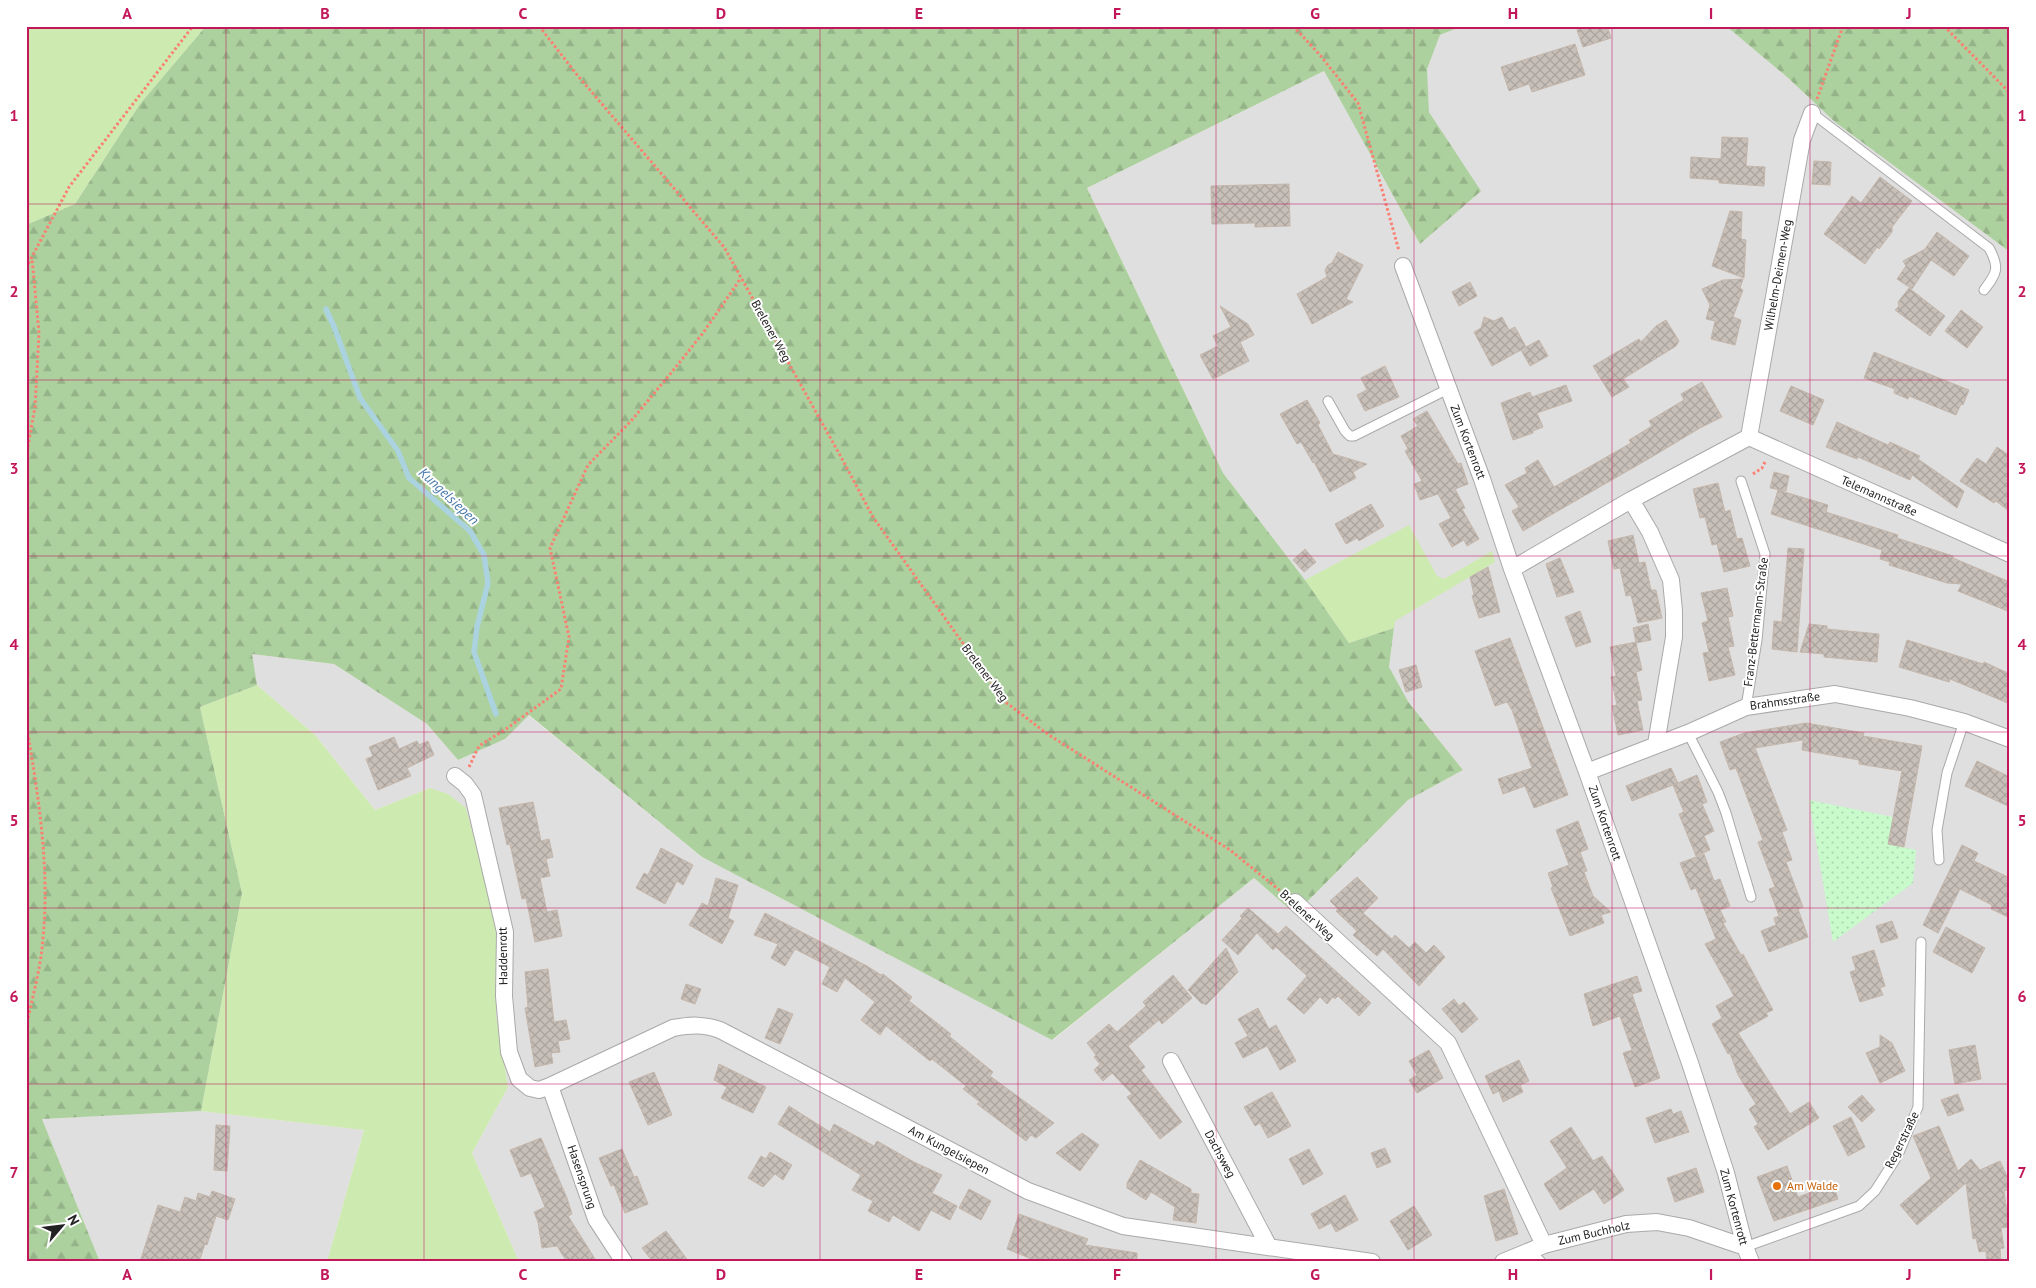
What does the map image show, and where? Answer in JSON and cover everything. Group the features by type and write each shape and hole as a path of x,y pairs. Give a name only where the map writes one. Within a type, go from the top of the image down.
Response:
{"street":[{"name":"Wilhelm-Deimen-Weg","path":"1749,437 1802,140 1812,113"},
{"name":"Zum Kortenrott","path":"1403,266 1482,479 1512,569 1587,772 1690,1063 1726,1173 1748,1254"},
{"path":"1512,569 1631,500 1749,437"},
{"name":"Telemannstraße","path":"1749,437 2010,554"},
{"path":"1631,500 1650,532 1671,580 1674,637 1656,744"},
{"name":"Brahmsstraße","path":"1587,772 1688,733 1746,706 1835,694 1910,708 1964,722 2010,739"},
{"name":"Haddenrott","path":"460,780 472,795 505,932 504,996 509,1052 519,1079 530,1088 539,1090 550,1086"},
{"name":"Brelener Weg","path":"1295,902 1448,1043 1538,1253"},
{"name":"Am Kungelsiepen","path":"550,1086 673,1028 693,1024 706,1026 720,1030 1028,1191 1122,1226 1372,1262"},
{"name":"Dachsweg","path":"1170,1061 1269,1247"},
{"name":"Hasensprung","path":"550,1086 596,1219 624,1262"},
{"name":"Zum Buchholz","path":"1503,1262 1538,1253 1626,1224 1656,1222 1689,1228 1748,1254"}],"lane":[{"path":"1812,113 1989,248 1995,259 1996,268 1995,276 1984,290"},
{"name":"Zum Kortenrott","path":"1328,401 1345,431 1350,436 1354,436 1448,389"},
{"name":"Franz-Bettermann-Straße","path":"1742,481 1765,554 1757,640 1746,706"},
{"path":"1939,860 1937,830 1947,773 1964,722"},
{"path":"1688,733 1718,792 1751,897"},
{"name":"Regerstraße","path":"1748,1254 1858,1206 1875,1191 1898,1155 1918,1107 1921,942"}],"path":[{"path":"26,268 69,187 193,26"},
{"name":"Brelener Weg","path":"539,26 578,76 724,247 873,518 1004,701 1049,735 1230,850 1295,902"},
{"path":"1293,26 1320,55 1358,103 1403,266"},
{"path":"1812,113 1843,26"},
{"path":"1944,26 2010,93"},
{"path":"26,457 35,407 39,333 32,258"},
{"path":"460,780 480,746 561,688 569,637 550,548 588,464 637,415 703,333 741,278"},
{"path":"26,663 28,671 26,701"},
{"path":"26,723 41,820 45,906 43,939 26,1028"}],"shaded area":[{"path":"1462,26 1726,26 1787,77 1835,122 2010,252 2010,1262 519,1262 472,1153 508,1087 496,1015 499,933 430,788 375,810 315,735 257,685 251,654 334,664 427,724 458,760 505,739 528,715 702,857 1053,1040 1254,878 1295,914 1408,800 1463,770 1409,703 1389,667 1394,629 1349,643 1305,580 1223,473 1087,188 1324,71 1420,244 1480,191 1429,112 1426,70 1440,35"},
{"path":"201,1111 364,1130 327,1262 100,1262 42,1119"}],"green space":[{"path":"26,26 206,26 140,104 75,204 26,225"},
{"path":"206,26 1462,26 1440,35 1427,69 1429,112 1481,191 1420,244 1324,71 1087,188 1223,473 1305,580 1349,643 1394,628 1389,667 1409,703 1463,770 1408,800 1295,914 1254,878 1052,1040 702,857 529,715 505,739 458,760 427,724 334,664 252,654 257,685 200,707 242,893 201,1111 42,1119 100,1262 26,1262 26,225 75,204 140,104"},
{"path":"1726,26 2010,26 2010,252 1835,122 1787,77"},
{"path":"1409,525 1437,576 1444,579 1492,551 1495,562 1395,621 1394,628 1349,643 1305,580"},
{"path":"257,685 315,735 375,810 430,788 448,794 466,808 499,933 496,1015 508,1087 472,1153 519,1262 327,1262 364,1130 201,1111 242,893 200,707"},
{"path":"1809,800 1893,817 1888,844 1916,850 1913,883 1833,942"}],"building":[{"path":"1588,26 1607,26 1611,38 1583,47 1577,30"},
{"path":"1575,44 1585,75 1532,92 1529,84 1509,91 1501,67"},
{"path":"1722,137 1748,138 1746,166 1765,167 1764,186 1719,183 1719,180 1690,178 1691,157 1721,159"},
{"path":"1814,161 1831,162 1830,185 1812,184"},
{"path":"1880,177 1912,201 1892,227 1892,232 1879,249 1877,247 1865,264 1824,234 1852,196 1861,203"},
{"path":"1289,184 1290,226 1255,227 1255,223 1212,224 1211,186"},
{"path":"1730,211 1742,212 1741,239 1746,240 1744,278 1712,266"},
{"path":"1937,232 1969,256 1954,276 1931,260 1912,289 1897,279 1906,266 1903,261 1925,249"},
{"path":"1338,252 1363,265 1346,299 1353,302 1312,324 1297,294 1327,277 1325,270 1332,263"},
{"path":"1743,279 1740,288 1743,290 1733,317 1741,320 1735,345 1711,339 1715,321 1706,319 1710,305 1702,289 1723,280"},
{"path":"1470,282 1477,296 1459,306 1452,292"},
{"path":"1909,288 1945,316 1930,336 1895,310 1899,306 1898,302"},
{"path":"1220,306 1248,324 1254,335 1240,342 1249,361 1213,379 1200,355 1218,346 1213,336 1231,327"},
{"path":"1961,310 1983,327 1967,348 1945,331"},
{"path":"1484,317 1494,321 1502,317 1509,330 1515,327 1526,347 1539,340 1548,356 1530,366 1521,350 1492,366 1474,332 1481,328"},
{"path":"1666,320 1679,341 1676,346 1623,379 1629,387 1612,397 1593,366 1639,339 1641,342 1656,326"},
{"path":"1874,352 1969,390 1963,405 1961,404 1956,415 1909,396 1908,399 1894,393 1895,389 1864,378"},
{"path":"1385,366 1399,397 1365,411 1357,395 1367,390 1361,378"},
{"path":"1702,382 1722,417 1523,531 1512,511 1519,507 1505,485 1527,473 1525,468 1538,460 1554,487 1631,443 1629,440 1652,426 1649,421 1684,400 1681,394"},
{"path":"1566,385 1572,401 1537,413 1543,427 1533,431 1533,433 1513,440 1501,403 1530,392 1532,397"},
{"path":"1791,386 1824,400 1813,425 1780,411"},
{"path":"1307,400 1320,423 1318,425 1333,454 1367,464 1353,472 1356,478 1330,492 1314,462 1301,442 1297,444 1280,414"},
{"path":"1427,411 1458,464 1461,463 1468,484 1455,489 1465,508 1462,509 1479,539 1467,546 1464,540 1452,547 1439,524 1451,518 1438,494 1420,500 1414,484 1422,481 1405,451 1408,449 1401,436 1418,426 1413,419"},
{"path":"1837,422 1888,445 1890,442 1920,456 1918,459 1964,491 1957,508 1912,475 1910,480 1858,457 1857,459 1826,447"},
{"path":"1997,447 2010,456 2010,512 1996,501 1994,503 1960,481 1977,458 1986,464"},
{"path":"1774,472 1789,476 1786,491 1770,488"},
{"path":"1718,483 1725,512 1730,510 1737,539 1742,538 1750,566 1724,572 1717,544 1712,545 1705,517 1700,518 1693,489"},
{"path":"1778,490 1828,505 1826,512 1898,535 1897,538 1953,556 1953,558 2010,582 2010,612 1958,591 1962,584 1947,583 1889,565 1890,562 1880,559 1882,550 1771,514"},
{"path":"1371,504 1384,526 1359,541 1357,538 1346,544 1335,524"},
{"path":"1633,535 1639,563 1645,562 1651,590 1656,590 1662,618 1638,623 1631,595 1626,596 1620,568 1614,569 1608,541"},
{"path":"1788,548 1804,549 1797,652 1772,649 1774,621 1782,622"},
{"path":"1305,549 1316,562 1304,572 1293,560"},
{"path":"1560,558 1574,592 1557,597 1546,564"},
{"path":"1488,567 1500,612 1479,618 1472,596 1474,595 1470,577"},
{"path":"1727,588 1733,616 1728,617 1734,646 1728,647 1735,675 1709,681 1703,653 1709,652 1702,623 1708,621 1701,593"},
{"path":"1580,611 1591,642 1576,647 1565,617"},
{"path":"1648,624 1651,640 1636,643 1642,670 1636,672 1642,700 1637,701 1643,730 1618,735 1612,706 1617,705 1611,677 1616,676 1610,647 1636,642 1633,628"},
{"path":"1809,624 1827,626 1827,629 1879,634 1877,662 1824,657 1824,654 1800,652"},
{"path":"1510,638 1568,795 1534,808 1525,786 1503,794 1498,779 1532,768 1512,710 1507,702 1495,706 1475,651"},
{"path":"1907,640 1983,664 1984,662 2010,674 2010,704 1950,679 1949,682 1899,667"},
{"path":"1416,665 1422,687 1406,692 1399,670"},
{"path":"1806,723 1864,733 1863,736 1922,746 1904,847 1888,844 1902,771 1859,764 1859,760 1802,750 1803,740 1755,748 1787,830 1782,832 1792,860 1786,862 1803,907 1798,909 1808,937 1769,952 1761,931 1776,925 1774,918 1779,916 1769,889 1775,887 1758,842 1763,840 1736,768 1730,770 1720,742 1744,733"},
{"path":"394,737 399,749 417,741 419,745 428,741 434,755 407,768 411,776 378,790 366,759 373,756 369,747"},
{"path":"1977,761 2010,777 2010,807 1965,786"},
{"path":"1671,768 1678,783 1632,801 1626,786"},
{"path":"1697,775 1707,802 1702,804 1714,831 1704,836 1710,850 1696,856 1679,814 1684,812 1673,785"},
{"path":"533,802 541,841 549,839 553,857 546,859 550,876 540,878 547,912 557,910 562,936 535,942 526,898 522,899 510,844 507,845 499,808"},
{"path":"1578,821 1588,849 1580,852 1587,871 1584,872 1593,896 1611,912 1601,915 1604,923 1570,936 1551,888 1553,887 1548,873 1569,865 1556,830"},
{"path":"1962,845 1978,853 1974,861 2010,878 2010,918 1991,909 1992,905 1960,889 1938,933 1923,925"},
{"path":"661,848 693,865 683,885 677,881 665,904 636,888 644,873 648,875"},
{"path":"1704,854 1714,881 1720,879 1730,906 1720,910 1726,922 1723,923 1741,955 1743,954 1773,1010 1766,1013 1768,1016 1738,1033 1790,1114 1809,1102 1819,1118 1768,1150 1754,1127 1758,1124 1749,1109 1756,1104 1738,1075 1730,1053 1728,1054 1712,1024 1722,1018 1716,1006 1734,996 1705,944 1716,939 1696,888 1691,890 1680,863"},
{"path":"1357,877 1378,898 1363,913 1392,939 1395,935 1409,948 1415,942 1426,953 1434,945 1445,957 1419,986 1383,949 1377,956 1353,935 1357,931 1336,911 1338,909 1330,901"},
{"path":"716,878 738,885 728,918 734,921 722,944 689,925 702,903 708,906"},
{"path":"1248,908 1278,934 1286,926 1371,1003 1359,1016 1338,996 1335,999 1333,997 1327,1004 1320,997 1304,1014 1287,999 1307,976 1276,947 1273,950 1257,933 1238,955 1222,940 1242,918 1240,916"},
{"path":"765,913 881,975 883,974 912,997 909,1001 951,1034 949,1036 993,1072 990,1076 1054,1123 1036,1138 1031,1135 1026,1141 977,1104 980,1102 963,1089 966,1086 932,1059 930,1061 886,1026 880,1035 861,1020 875,1002 845,978 837,992 822,984 830,967 795,949 785,966 771,958 778,944 754,935"},
{"path":"1892,921 1898,938 1881,943 1876,926"},
{"path":"1946,927 1985,948 1972,973 1933,952"},
{"path":"1226,948 1238,972 1206,1005 1202,1004 1188,990"},
{"path":"1874,950 1885,986 1880,988 1883,995 1860,1002 1850,972 1856,970 1852,957"},
{"path":"548,969 554,1022 566,1020 570,1039 558,1041 560,1052 551,1053 553,1063 535,1067 525,1008 528,1007 525,972"},
{"path":"1173,975 1192,998 1162,1024 1159,1020 1128,1046 1145,1067 1141,1070 1182,1122 1160,1139 1127,1097 1132,1094 1112,1073 1103,1081 1094,1070 1100,1064 1087,1043 1109,1024 1117,1032 1146,1006 1143,1002"},
{"path":"1637,976 1642,991 1632,994 1660,1078 1635,1087 1623,1053 1632,1050 1620,1016 1593,1026 1584,994"},
{"path":"686,984 701,989 695,1004 681,999"},
{"path":"1454,999 1459,1006 1464,1002 1478,1019 1462,1033 1442,1009"},
{"path":"778,1008 793,1014 780,1044 765,1038"},
{"path":"1258,1008 1269,1029 1276,1025 1296,1061 1280,1070 1267,1046 1243,1058 1235,1043 1248,1036 1238,1019"},
{"path":"1880,1035 1892,1043 1905,1071 1880,1083 1866,1053 1880,1047"},
{"path":"1975,1045 1981,1079 1955,1084 1949,1050"},
{"path":"1429,1050 1443,1078 1417,1093 1409,1080 1417,1075 1409,1061"},
{"path":"1519,1060 1529,1081 1520,1085 1523,1092 1503,1102 1499,1091 1493,1094 1485,1076"},
{"path":"719,1064 766,1087 753,1113 721,1098 727,1087 714,1080"},
{"path":"654,1072 672,1115 648,1125 629,1082"},
{"path":"1272,1092 1291,1126 1268,1138 1260,1123 1255,1126 1244,1107"},
{"path":"1958,1094 1964,1110 1948,1116 1941,1100"},
{"path":"1862,1095 1875,1110 1862,1122 1848,1107"},
{"path":"789,1106 830,1132 834,1124 874,1146 877,1141 942,1175 932,1193 957,1206 950,1220 931,1210 919,1231 893,1215 889,1222 868,1211 873,1201 852,1190 861,1175 778,1124"},
{"path":"1671,1109 1673,1114 1681,1111 1689,1132 1655,1143 1646,1118"},
{"path":"1851,1117 1865,1147 1848,1156 1833,1126"},
{"path":"216,1125 230,1126 227,1171 214,1170"},
{"path":"1939,1126 1958,1171 1971,1159 1980,1170 2000,1161 2010,1183 2010,1189 2004,1191 2009,1227 2001,1228 2004,1248 2000,1249 2001,1262 1987,1262 1986,1251 1979,1252 1976,1238 1973,1239 1966,1183 1917,1225 1900,1205 1931,1178 1913,1136"},
{"path":"1571,1127 1593,1161 1602,1156 1624,1190 1604,1204 1594,1189 1560,1210 1544,1184 1567,1168 1550,1141"},
{"path":"1082,1133 1099,1145 1080,1171 1056,1153"},
{"path":"541,1138 567,1198 572,1214 568,1216 597,1262 567,1262 557,1246 542,1248 538,1222 534,1212 545,1207 531,1173 521,1177 510,1150"},
{"path":"1385,1148 1391,1162 1377,1168 1371,1153"},
{"path":"622,1149 634,1177 637,1176 648,1204 625,1213 614,1185 611,1186 599,1158"},
{"path":"1309,1149 1323,1174 1303,1185 1289,1159"},
{"path":"770,1152 792,1165 783,1180 775,1174 763,1187 748,1178 761,1156 766,1159"},
{"path":"1140,1160 1191,1189 1191,1193 1199,1194 1196,1223 1173,1220 1175,1207 1151,1192 1146,1200 1127,1188 1127,1183"},
{"name":"Am Walde","path":"1787,1166 1798,1197 1833,1184 1838,1199 1774,1221 1757,1177"},
{"path":"1696,1168 1704,1192 1675,1202 1667,1178"},
{"path":"969,1189 991,1201 981,1220 959,1208"},
{"path":"1504,1189 1518,1234 1496,1241 1484,1196"},
{"path":"212,1191 235,1199 228,1220 216,1216 207,1245 205,1244 199,1262 140,1262 158,1205 180,1212 185,1197 196,1201 198,1193 210,1197"},
{"path":"1345,1195 1358,1220 1336,1232 1331,1223 1319,1229 1311,1214"},
{"path":"1414,1206 1432,1235 1408,1250 1390,1221"},
{"path":"1019,1214 1088,1239 1085,1245 1137,1253 1137,1262 1028,1262 1029,1258 1007,1249"},
{"path":"666,1231 689,1262 653,1262 642,1248"}],"waterway":[{"name":"Kungelsiepen","path":"326,309 360,398 398,451 409,478 470,531 484,555 488,583 477,627 474,652 496,714"}],"place":[{"name":"Am Walde","path":"1777,1186"}]}
